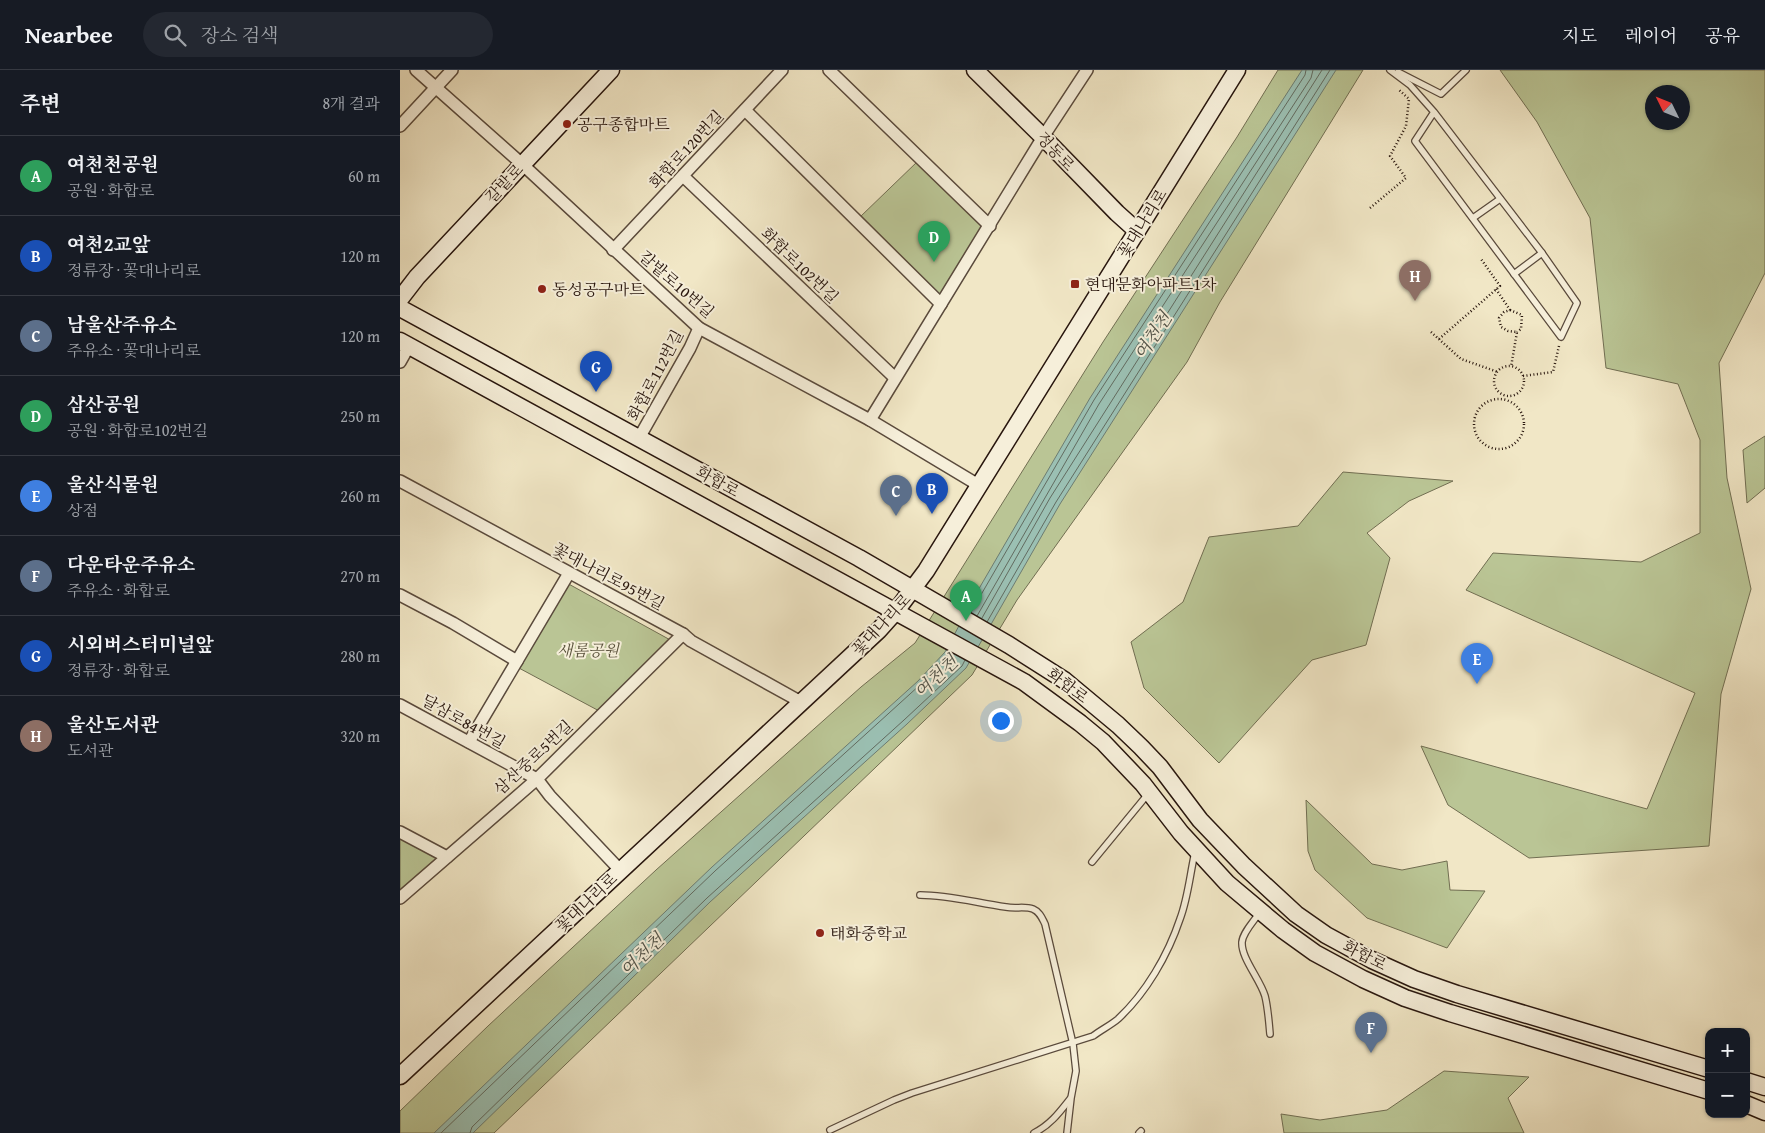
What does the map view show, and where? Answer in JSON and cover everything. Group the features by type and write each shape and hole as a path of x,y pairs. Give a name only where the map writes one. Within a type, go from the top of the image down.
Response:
{"main road":[{"name":"갈밭로","path":"400,299 417,277 611,70"},
{"name":"정동로","path":"975,70 1043,136 1117,214 1137,231"},
{"name":"꽃대나리로","path":"400,1076 879,630 896,611 913,590 980,486 1237,70"},
{"name":"화합로","path":"400,308 640,438 913,590 1009,645 1064,680 1118,724 1160,767 1219,842 1296,914 1326,935 1372,960 1414,979 1457,994 1705,1068"},
{"name":"화합로","path":"404,344 1024,682 1080,723 1125,764 1195,850 1227,883 1260,912 1315,953 1363,979 1405,998 1450,1014 1705,1090"},
{"path":"1750,1082 1765,1087"},
{"path":"1750,1106 1765,1112"}],"street":[{"name":"갈밭로10번길","path":"416,70 522,164 699,328 870,420 980,486"},
{"path":"400,126 452,70"},
{"name":"화합로120번길","path":"613,250 782,70"},
{"path":"829,70 990,226"},
{"path":"870,420 990,226 1043,136 1087,70"},
{"path":"745,110 941,304"},
{"name":"화합로102번길","path":"683,176 895,378"},
{"name":"화합로112번길","path":"640,438 690,348 699,328"},
{"path":"400,362 404,344"},
{"name":"꽃대나리로95번길","path":"400,481 683,634 690,641 801,702"},
{"path":"469,742 569,573"},
{"path":"400,595 517,661"},
{"name":"삼산중로5번길","path":"400,898 537,779 683,634"},
{"name":"달삼로84번길","path":"400,705 537,779 550,796 620,870"},
{"path":"400,832 447,857"}],"lane":[{"path":"1393,71 1441,94 1466,70"},
{"path":"1393,71 1410,85 1434,112 1542,253 1577,303 1561,337 1415,141 1434,112"},
{"path":"1473,218 1500,199"},
{"path":"1514,274 1542,253"},
{"path":"1092,862 1149,792"},
{"path":"830,1130 912,1093 1073,1044 1093,1036 1117,1020 1130,1007 1158,967 1181,918 1195,850"},
{"path":"920,896 936,895 1011,908 1032,909 1038,912 1045,924 1073,1044 1076,1071 1067,1133"},
{"path":"1260,912 1243,938 1242,944 1244,953 1261,985 1265,997 1270,1034"},
{"path":"1034,1133 1055,1118 1071,1098"}],"path":[{"path":"1370,208 1406,178 1390,156 1406,126 1409,98 1391,82 1393,71"},
{"path":"1440,339 1500,286 1481,259"},
{"path":"1496,289 1510,310 1522,315 1521,328 1517,332 1510,366"},
{"path":"1510,310 1504,312 1499,318 1501,326 1508,331 1517,332"},
{"path":"1431,332 1461,359 1498,372"},
{"path":"1523,376 1554,372 1561,337"},
{"path":"1510,366 1516,368 1523,376 1524,384 1519,392 1509,396 1503,395 1496,389 1494,379 1498,372 1510,366"},
{"path":"1495,399 1503,399 1511,402 1522,414 1523,430 1514,444 1499,449 1491,448 1478,438 1474,430 1474,422 1480,407 1495,399"}],"green space":[{"path":"1278,70 1363,70 1220,302 1187,362 1017,600 972,675 494,1133 400,1133 400,1111 488,1026 656,870 861,687 915,643 1103,342 1237,137"},
{"path":"1500,70 1765,70 1765,273 1719,363 1727,478 1751,589 1721,694 1709,846 1529,858 1448,805 1421,746 1647,809 1695,693 1466,590 1493,553 1641,562 1700,533 1700,440 1678,384 1606,368 1590,218 1537,122"},
{"path":"918,161 985,227 941,298 860,217"},
{"path":"1765,436 1765,488 1747,503 1743,450"},
{"path":"1343,472 1453,481 1409,501 1367,533 1390,558 1366,645 1312,660 1219,763 1144,688 1131,642 1183,602 1209,537 1298,526"},
{"name":"새롬공원","path":"565,582 674,642 603,713 517,667"},
{"path":"1306,800 1372,864 1402,870 1447,861 1450,890 1485,891 1447,948 1367,918 1315,870 1308,851"},
{"path":"400,832 442,854 400,895"},
{"path":"1444,1071 1529,1077 1508,1098 1524,1133 1284,1133 1281,1114 1320,1120 1387,1110"}],"water":[{"name":"여천천","path":"1302,70 1336,70 1060,504 966,668 907,724 710,902 473,1133 434,1133 712,867 918,681 945,652 977,592 1090,398"}],"place":[{"name":"공구종합마트","path":"567,124"},
{"name":"삼산공원","path":"934,262"},
{"name":"현대문화아파트1차","path":"1075,284"},
{"name":"동성공구마트","path":"542,289"},
{"name":"울산도서관","path":"1415,301"},
{"name":"시외버스터미널앞","path":"596,392"},
{"name":"여천2교앞","path":"932,514"},
{"name":"남울산주유소","path":"896,516"},
{"name":"여천천공원","path":"966,621"},
{"name":"울산식물원","path":"1477,684"},
{"name":"태화중학교","path":"820,933"},
{"name":"다운타운주유소","path":"1371,1053"}]}
